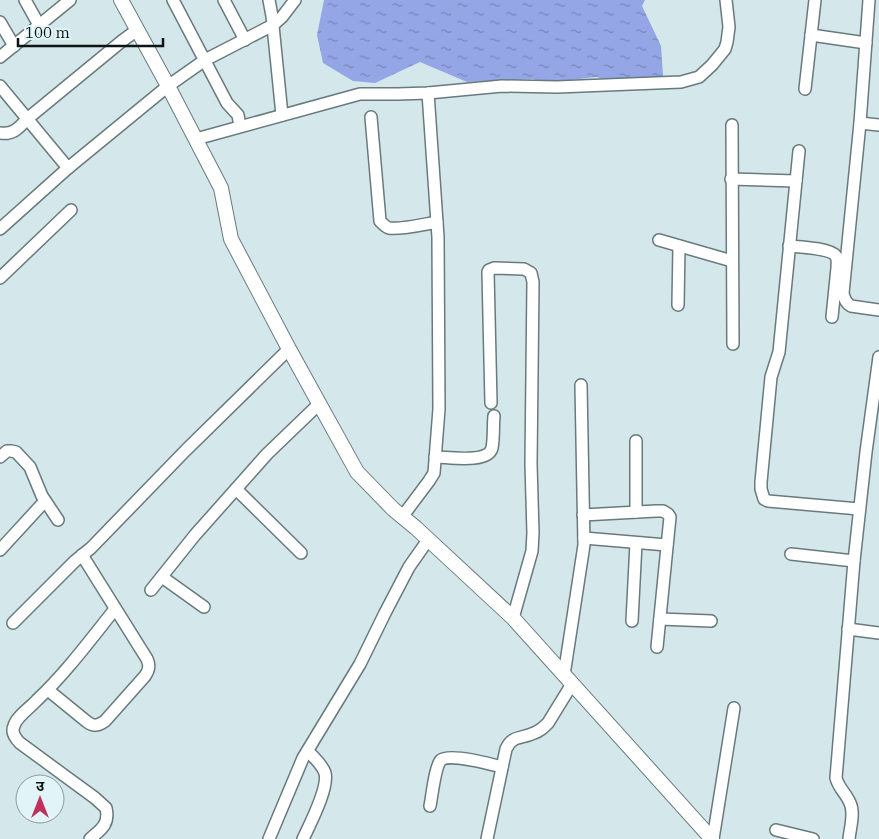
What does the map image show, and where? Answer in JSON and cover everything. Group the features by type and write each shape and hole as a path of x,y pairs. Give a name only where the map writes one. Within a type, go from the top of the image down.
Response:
{"street":[{"path":"25,0 39,25"},
{"path":"121,0 221,188 231,239 357,472 393,509 512,618 712,839"},
{"path":"173,0 227,102 238,115 240,126"},
{"path":"224,0 245,40"},
{"path":"269,0 282,115"},
{"path":"0,229 68,168 168,86 205,60 272,25 282,17 295,0"},
{"path":"196,138 360,94 428,93 502,86 557,88 681,82 699,77 725,49 728,42 729,27 726,0"},
{"path":"804,89 815,0"},
{"path":"869,0 844,298 847,304 851,306 879,310"},
{"path":"0,57 64,2"},
{"path":"0,22 14,46"},
{"path":"0,133 10,133 17,130 27,119 137,30"},
{"path":"811,35 866,43"},
{"path":"0,86 68,168"},
{"path":"402,517 434,473 439,409 438,246 428,93"},
{"path":"371,117 380,221 388,228 437,222"},
{"path":"860,123 879,125"},
{"path":"732,124 733,344"},
{"path":"799,151 779,352 771,377 761,482 762,495 768,501 859,509"},
{"path":"732,179 796,181"},
{"path":"0,278 71,210"},
{"path":"660,240 732,261"},
{"path":"678,305 679,246"},
{"path":"789,246 826,250 836,257 837,268 832,317"},
{"path":"491,403 488,272 494,268 524,269 531,273 532,282 531,464 534,533 532,552 512,618"},
{"path":"13,623 75,561 91,548 186,450 289,349"},
{"path":"848,839 852,807 850,801 838,786 836,778 859,509 879,357"},
{"path":"487,839 508,743 512,739 529,735 542,729 548,723 568,680 584,538 581,385"},
{"path":"151,590 267,454 319,404"},
{"path":"435,457 473,458 489,454 492,449 494,416"},
{"path":"636,441 636,512"},
{"path":"0,457 8,451 16,452 30,467 45,501 58,520"},
{"path":"236,489 302,553"},
{"path":"0,550 45,501"},
{"path":"584,515 663,511 670,517 657,647"},
{"path":"584,538 667,545"},
{"path":"269,839 303,758 360,664 384,613 409,567 428,540"},
{"path":"632,620 636,543"},
{"path":"791,554 854,561"},
{"path":"48,690 90,725 96,726 106,721 146,676 149,670 147,659 82,555"},
{"path":"162,577 204,607"},
{"path":"90,839 104,827 107,812 104,805 20,743 15,738 13,728 15,722 48,690 115,609"},
{"path":"660,619 711,621"},
{"path":"848,629 879,633"},
{"path":"712,839 734,708"},
{"path":"303,839 325,787 326,778 319,762 308,752"},
{"path":"430,806 437,768 443,758 457,758 502,767"},
{"path":"776,830 813,839"}],"water":[{"path":"324,0 645,0 642,6 661,46 663,76 617,83 596,77 545,83 533,79 467,82 420,62 375,83 353,81 323,63 317,35"}]}
